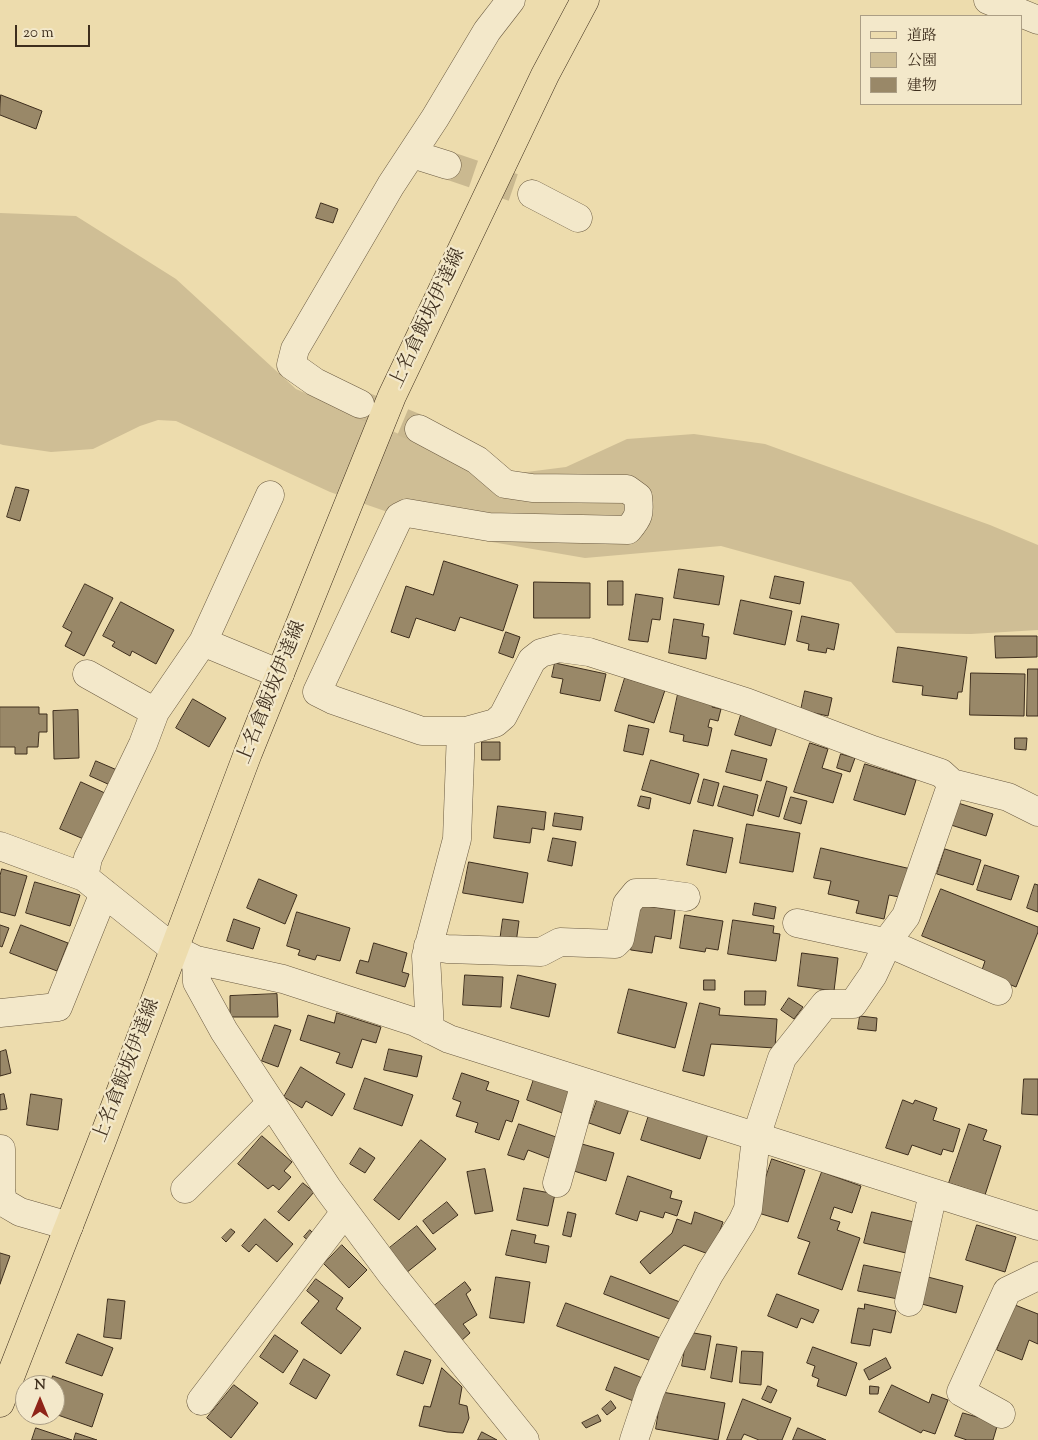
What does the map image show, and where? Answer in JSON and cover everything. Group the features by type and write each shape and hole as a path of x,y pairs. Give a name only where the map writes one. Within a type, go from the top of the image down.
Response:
{"main road":[{"name":"上名倉飯坂伊達線","path":"0,1403 69,1226 185,954 248,753 392,396 545,75 585,0"}],"street":[{"path":"360,404 314,382 291,364 295,349 391,185 487,31 511,0"},
{"path":"988,0 1038,20"},
{"path":"412,154 447,165"},
{"path":"532,194 578,218"},
{"path":"419,429 477,460 505,484 532,488 627,489 638,496 638,517 628,530 489,527 407,513 399,517 316,692 333,700 422,731 461,731 481,728 495,723 508,708 532,660 541,653 559,648 589,652 746,702 873,750 941,773 952,783 1008,797 1038,812"},
{"path":"0,1012 58,1007 94,885 88,858 142,744 155,712 203,642 270,495"},
{"path":"203,642 280,674"},
{"path":"87,674 155,712"},
{"path":"430,1030 426,956 457,839 461,731"},
{"path":"634,1440 650,1392 672,1344 710,1273 748,1209 756,1137 782,1058 825,1004 853,1004 873,975 888,943 906,916 952,783"},
{"path":"0,846 94,885 185,954 283,979 415,1022 450,1039 1038,1226"},
{"path":"428,946 448,949 541,952 560,942 615,944 620,939 627,904 636,893 656,892 686,897"},
{"path":"797,923 888,943 998,991"},
{"path":"185,954 197,982 224,1031 345,1212 393,1276 525,1440"},
{"path":"557,1183 585,1083"},
{"path":"185,1189 271,1103"},
{"path":"1,1149 1,1190 3,1202 20,1212 69,1226"},
{"path":"909,1302 933,1193"},
{"path":"201,1401 345,1212"},
{"path":"1001,1414 961,1392 1007,1291 1038,1276"}],"green space":[{"path":"0,213 76,216 176,279 296,389 495,476 566,467 627,439 694,434 765,444 990,525 1038,545 1038,630 971,634 896,633 851,582 721,546 585,558 457,536 330,492 176,421 158,420 140,426 93,449 51,452 0,444"}],"building":[{"path":"1,95 42,111 36,129 0,115"},
{"path":"321,203 338,209 333,223 316,218"},
{"path":"16,487 29,490 20,521 7,517"},
{"path":"444,561 518,585 503,631 460,617 455,631 416,618 409,638 391,632 406,586 433,595"},
{"path":"679,569 724,576 719,605 674,598"},
{"path":"775,576 804,582 800,604 770,598"},
{"path":"608,581 623,581 623,605 608,605"},
{"path":"534,582 590,583 590,618 534,618"},
{"path":"85,584 113,598 84,656 65,646 72,632 63,627"},
{"path":"636,594 663,598 660,620 652,619 648,642 629,640"},
{"path":"741,600 792,611 785,645 734,634"},
{"path":"121,602 174,630 156,664 132,651 130,656 112,646 115,642 103,636"},
{"path":"802,616 839,624 834,650 827,648 826,653 808,650 809,644 797,641"},
{"path":"674,619 704,624 702,636 709,637 706,659 669,653"},
{"path":"506,632 520,637 513,658 499,653"},
{"path":"995,636 1037,636 1037,657 996,658"},
{"path":"898,647 967,657 962,692 958,692 957,699 922,695 923,686 893,682"},
{"path":"555,663 606,674 600,701 560,693 563,679 552,677"},
{"path":"1028,669 1038,669 1038,716 1027,716"},
{"path":"971,673 1025,674 1024,716 970,715"},
{"path":"625,678 665,690 654,723 615,711"},
{"path":"805,691 832,698 828,716 801,710"},
{"path":"678,694 714,701 712,707 721,709 718,721 710,719 708,727 712,728 708,746 683,741 684,735 670,732"},
{"path":"193,699 226,718 209,747 176,728"},
{"path":"0,707 39,707 39,714 47,714 47,732 39,732 38,747 27,747 27,754 15,754 15,747 0,747"},
{"path":"78,710 79,758 54,759 53,711"},
{"path":"741,715 777,726 771,746 735,735"},
{"path":"629,725 649,729 643,755 624,751"},
{"path":"1015,738 1027,738 1026,750 1015,749"},
{"path":"482,742 500,742 500,760 482,760"},
{"path":"810,743 828,749 822,768 842,774 833,803 794,792"},
{"path":"732,750 767,759 761,781 726,772"},
{"path":"841,754 855,758 850,772 837,768"},
{"path":"651,760 699,774 690,804 642,790"},
{"path":"96,761 117,770 110,785 90,776"},
{"path":"865,764 916,780 905,815 854,800"},
{"path":"704,779 719,783 713,806 698,802"},
{"path":"767,781 787,787 779,817 758,811"},
{"path":"81,782 107,794 86,840 60,829"},
{"path":"724,786 758,795 753,816 718,806"},
{"path":"641,796 651,798 649,809 638,806"},
{"path":"791,797 807,801 801,824 784,819"},
{"path":"958,803 993,814 986,836 951,825"},
{"path":"498,806 546,812 544,830 532,828 530,843 494,838"},
{"path":"555,813 583,817 581,830 553,826"},
{"path":"747,824 800,833 793,872 740,863"},
{"path":"694,830 733,838 726,873 687,865"},
{"path":"553,838 576,842 572,866 548,861"},
{"path":"821,848 911,869 904,898 889,895 884,919 856,913 859,901 828,894 831,881 814,878"},
{"path":"945,849 981,860 973,885 937,874"},
{"path":"469,862 528,873 523,903 463,893"},
{"path":"985,865 1019,876 1011,900 977,890"},
{"path":"2,869 27,876 15,916 0,912 0,876"},
{"path":"259,879 297,895 285,924 247,908"},
{"path":"35,882 80,895 70,926 26,913"},
{"path":"1035,884 1038,885 1038,912 1027,908"},
{"path":"941,889 1038,927 1038,932 1016,987 981,973 985,961 922,936"},
{"path":"755,903 776,907 774,919 753,915"},
{"path":"638,905 675,910 671,939 655,936 652,953 631,950"},
{"path":"297,912 350,928 340,961 317,955 315,960 298,955 300,950 287,946"},
{"path":"685,915 723,921 718,950 706,948 705,952 680,948"},
{"path":"234,919 260,928 253,949 227,941"},
{"path":"503,919 519,921 516,943 500,941"},
{"path":"733,920 774,926 773,933 780,934 776,961 728,954"},
{"path":"0,925 9,928 2,947 0,946"},
{"path":"21,925 68,943 57,971 10,953"},
{"path":"374,943 407,953 402,972 409,974 405,987 356,973 360,960 368,962"},
{"path":"802,953 838,958 834,991 798,986"},
{"path":"465,975 503,977 501,1007 463,1005"},
{"path":"518,975 556,984 549,1017 511,1008"},
{"path":"704,980 715,980 715,990 704,990"},
{"path":"629,989 687,1003 675,1048 618,1033"},
{"path":"745,991 766,991 765,1005 745,1005"},
{"path":"277,994 278,1017 230,1017 230,996"},
{"path":"789,998 803,1007 794,1019 781,1010"},
{"path":"700,1003 720,1008 719,1015 777,1019 775,1048 711,1044 704,1076 683,1071"},
{"path":"337,1013 381,1027 376,1043 362,1039 352,1068 336,1063 340,1053 300,1040 308,1015 334,1023"},
{"path":"860,1016 877,1018 876,1031 858,1029"},
{"path":"275,1025 291,1030 278,1067 262,1061"},
{"path":"389,1049 422,1056 417,1077 384,1070"},
{"path":"6,1050 11,1073 0,1076 0,1052"},
{"path":"301,1067 345,1094 332,1116 306,1101 302,1108 284,1097"},
{"path":"462,1073 489,1082 486,1090 519,1101 512,1122 506,1120 499,1140 475,1132 478,1123 456,1116 461,1102 453,1099"},
{"path":"365,1078 413,1095 402,1126 354,1109"},
{"path":"534,1079 572,1092 565,1114 527,1100"},
{"path":"1024,1079 1038,1079 1038,1115 1022,1114"},
{"path":"4,1094 7,1109 0,1110 0,1095"},
{"path":"31,1094 62,1099 58,1130 27,1125"},
{"path":"598,1098 629,1109 620,1134 589,1123"},
{"path":"903,1100 913,1104 915,1100 937,1108 933,1120 960,1129 953,1152 943,1149 941,1155 912,1145 908,1155 886,1148"},
{"path":"649,1115 708,1134 700,1159 641,1140"},
{"path":"519,1124 556,1137 549,1158 528,1150 524,1160 508,1155"},
{"path":"969,1124 987,1130 983,1140 1001,1146 985,1195 949,1183"},
{"path":"262,1136 292,1162 284,1171 291,1177 279,1190 273,1185 268,1189 238,1164"},
{"path":"421,1140 446,1159 399,1220 374,1200"},
{"path":"582,1144 614,1153 606,1181 574,1171"},
{"path":"360,1148 375,1158 365,1173 350,1164"},
{"path":"772,1159 805,1170 788,1222 755,1212"},
{"path":"485,1169 493,1211 475,1214 467,1172"},
{"path":"822,1172 861,1186 852,1213 834,1207 830,1219 840,1222 837,1230 860,1238 842,1290 798,1274 810,1242 798,1238"},
{"path":"628,1176 672,1191 670,1198 682,1201 677,1216 665,1212 663,1218 640,1211 637,1221 616,1214"},
{"path":"303,1183 314,1192 289,1221 278,1212"},
{"path":"524,1188 555,1194 548,1226 517,1220"},
{"path":"447,1202 458,1215 433,1234 423,1221"},
{"path":"568,1212 576,1214 571,1237 563,1235"},
{"path":"695,1212 723,1222 711,1255 684,1245 650,1274 640,1262 672,1233 677,1219 691,1224"},
{"path":"872,1212 914,1222 906,1253 864,1243"},
{"path":"265,1219 293,1244 277,1262 256,1244 249,1252 242,1246"},
{"path":"977,1225 1016,1237 1005,1272 966,1260"},
{"path":"417,1226 436,1249 406,1273 387,1250"},
{"path":"231,1229 235,1232 226,1242 222,1238"},
{"path":"310,1230 316,1236 310,1242 304,1237"},
{"path":"512,1230 536,1235 534,1243 549,1246 546,1263 506,1255"},
{"path":"342,1245 367,1270 349,1288 324,1264"},
{"path":"0,1253 10,1256 0,1284"},
{"path":"864,1265 903,1273 898,1299 858,1291"},
{"path":"611,1276 680,1302 672,1320 604,1294"},
{"path":"924,1276 963,1286 956,1313 918,1303"},
{"path":"496,1277 530,1282 524,1323 490,1318"},
{"path":"316,1279 343,1298 336,1309 361,1328 341,1354 301,1323 319,1301 307,1291"},
{"path":"465,1282 471,1290 466,1294 477,1315 463,1324 470,1333 461,1341 434,1306"},
{"path":"777,1294 819,1310 813,1323 801,1318 797,1328 768,1316"},
{"path":"108,1299 125,1301 121,1339 104,1337"},
{"path":"566,1303 663,1339 654,1362 557,1326"},
{"path":"865,1304 896,1311 891,1333 873,1329 870,1346 851,1343 858,1308 864,1309"},
{"path":"1015,1305 1038,1314 1038,1344 1029,1340 1022,1360 997,1350"},
{"path":"688,1332 711,1336 705,1370 682,1366"},
{"path":"78,1334 113,1348 102,1376 66,1363"},
{"path":"275,1335 298,1351 283,1373 260,1357"},
{"path":"717,1344 737,1347 732,1382 711,1378"},
{"path":"813,1347 857,1363 846,1396 817,1386 819,1379 812,1376 815,1366 807,1363"},
{"path":"405,1351 431,1360 423,1384 397,1375"},
{"path":"742,1351 763,1352 761,1385 740,1383"},
{"path":"886,1358 891,1368 869,1380 864,1370"},
{"path":"304,1359 330,1375 316,1399 290,1384"},
{"path":"615,1367 645,1379 636,1402 606,1390"},
{"path":"442,1368 462,1387 459,1404 467,1406 469,1418 463,1433 447,1432 419,1426 424,1406 430,1407"},
{"path":"65,1380 103,1394 92,1427 65,1418"},
{"path":"234,1385 258,1403 231,1438 207,1418"},
{"path":"892,1385 929,1403 932,1394 948,1400 935,1434 923,1430 921,1433 879,1412"},
{"path":"768,1386 777,1390 771,1403 762,1399"},
{"path":"870,1386 879,1387 878,1394 870,1394"},
{"path":"662,1392 725,1403 718,1440 656,1429"},
{"path":"743,1399 791,1418 782,1440 759,1440 744,1434 741,1440 727,1440"},
{"path":"611,1401 616,1408 607,1415 602,1409"},
{"path":"963,1413 998,1423 993,1440 967,1440 955,1436"},
{"path":"598,1415 601,1421 586,1428 582,1423"},
{"path":"36,1428 72,1440 32,1440"},
{"path":"798,1428 826,1440 793,1440"},
{"path":"482,1432 497,1440 478,1440"},
{"path":"76,1433 97,1440 74,1440"}],"tunnel":[{"path":"447,165 532,194"},
{"path":"364,406 419,429"}]}
